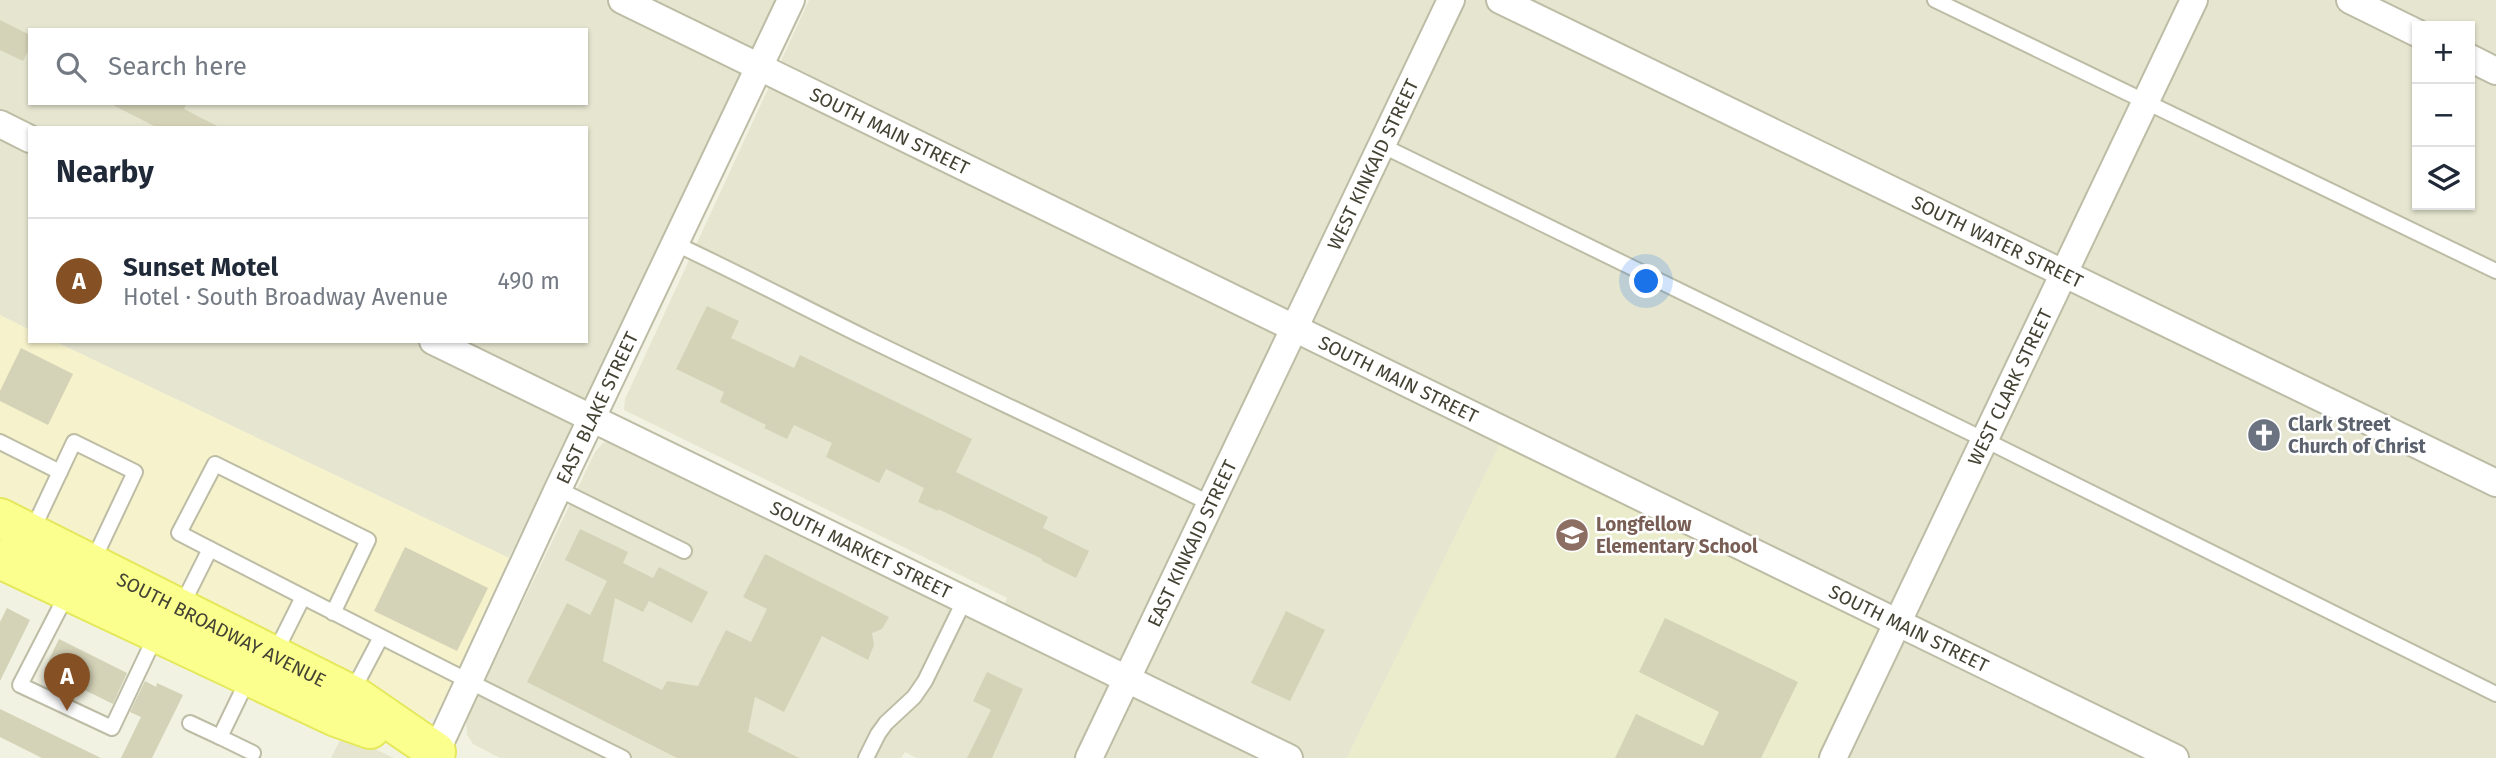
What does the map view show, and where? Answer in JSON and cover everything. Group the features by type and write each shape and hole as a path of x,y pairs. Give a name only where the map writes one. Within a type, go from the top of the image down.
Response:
{"main road":[{"name":"SOUTH BROADWAY AVENUE","path":"16,526 80,577 262,666 351,694 443,755"},
{"name":"SOUTH BROADWAY AVENUE","path":"0,559 80,577"},
{"name":"SOUTH BROADWAY AVENUE","path":"262,666 336,717 443,755"}],"street":[{"name":"SOUTH MAIN STREET","path":"622,0 2175,758"},
{"name":"EAST BLAKE STREET","path":"443,755 470,683 558,489 791,0"},
{"name":"WEST KINKAID STREET","path":"1294,328 1451,0"},
{"name":"SOUTH WATER STREET","path":"1500,0 2496,483"},
{"name":"WEST CLARK STREET","path":"1833,758 2194,0"},
{"path":"2350,0 2412,31"},
{"path":"2475,60 2496,71"},
{"path":"0,124 28,138"},
{"name":"EAST KINKAID STREET","path":"1089,758 1294,328"},
{"name":"SOUTH MARKET STREET","path":"437,343 1289,758"}],"lane":[{"path":"1935,0 2496,271"},
{"path":"1381,145 1985,440 2496,694"},
{"path":"676,244 1211,504"},
{"path":"0,442 60,471"},
{"path":"16,526 60,471 74,442 135,472 20,685 112,728 210,549"},
{"path":"333,612 368,540 215,464 179,533 470,683 623,758"},
{"path":"558,489 684,551"},
{"path":"220,737 303,597"},
{"path":"866,758 886,723 914,697 925,681 965,599"},
{"path":"351,694 381,637"},
{"path":"190,723 253,753"}],"shaded area":[{"path":"0,0 776,0 509,558 58,343 588,343 588,126 28,126 28,329 0,315"},
{"path":"809,0 2496,0 2496,758 1818,758 1876,636 1501,444 1347,758 916,758 905,752 901,758 500,758 473,744 467,735 466,721 595,452 603,443 613,439 996,623 1007,598 624,410 625,399"},
{"path":"0,315 28,329 28,343 58,343 509,558 439,710 433,719 424,719 365,691 0,500"},
{"name":"Longfellow Elementary School","path":"1500,444 1875,627 1877,636 1818,758 1347,758"},
{"path":"343,734 394,758 331,758"}],"building":[{"path":"0,20 28,34 28,51 23,61 0,50"},
{"path":"113,105 185,105 184,109 217,126 154,126"},
{"path":"707,306 739,321 731,338 794,368 800,355 972,439 956,472 1048,517 1043,528 1089,551 1076,578 1042,559 918,502 924,488 886,469 879,483 826,457 832,443 794,425 787,439 764,428 766,425 720,402 724,392 676,369"},
{"path":"21,348 73,374 48,425 0,401 0,391"},
{"path":"580,529 628,552 623,563 653,578 659,567 708,592 692,623 649,601 643,612 615,598 603,661 662,690 667,681 698,686 726,630 751,642 767,609 743,597 765,554 889,617 882,629 872,633 874,645 868,660 822,636 784,712 755,697 748,732 799,758 677,758 527,682 567,603 590,615 607,581 565,560"},
{"path":"405,547 488,588 457,651 374,611"},
{"path":"7,608 30,620 0,681 0,622"},
{"path":"1286,611 1325,630 1290,701 1251,683"},
{"path":"1665,618 1798,682 1761,758 1615,758 1636,714 1703,746 1719,712 1639,672"},
{"path":"59,639 127,673 113,704 44,670"},
{"path":"987,672 1023,689 992,758 967,758 991,710 973,701"},
{"path":"145,681 156,687 157,683 183,695 152,758 121,758 141,717 130,712"},
{"path":"0,709 101,758 42,758 0,737"}],"place":[{"name":"Clark Street Church of Christ","path":"2264,435"},
{"name":"Longfellow Elementary School","path":"1572,535"},
{"name":"Sunset Motel","path":"67,711"}]}
